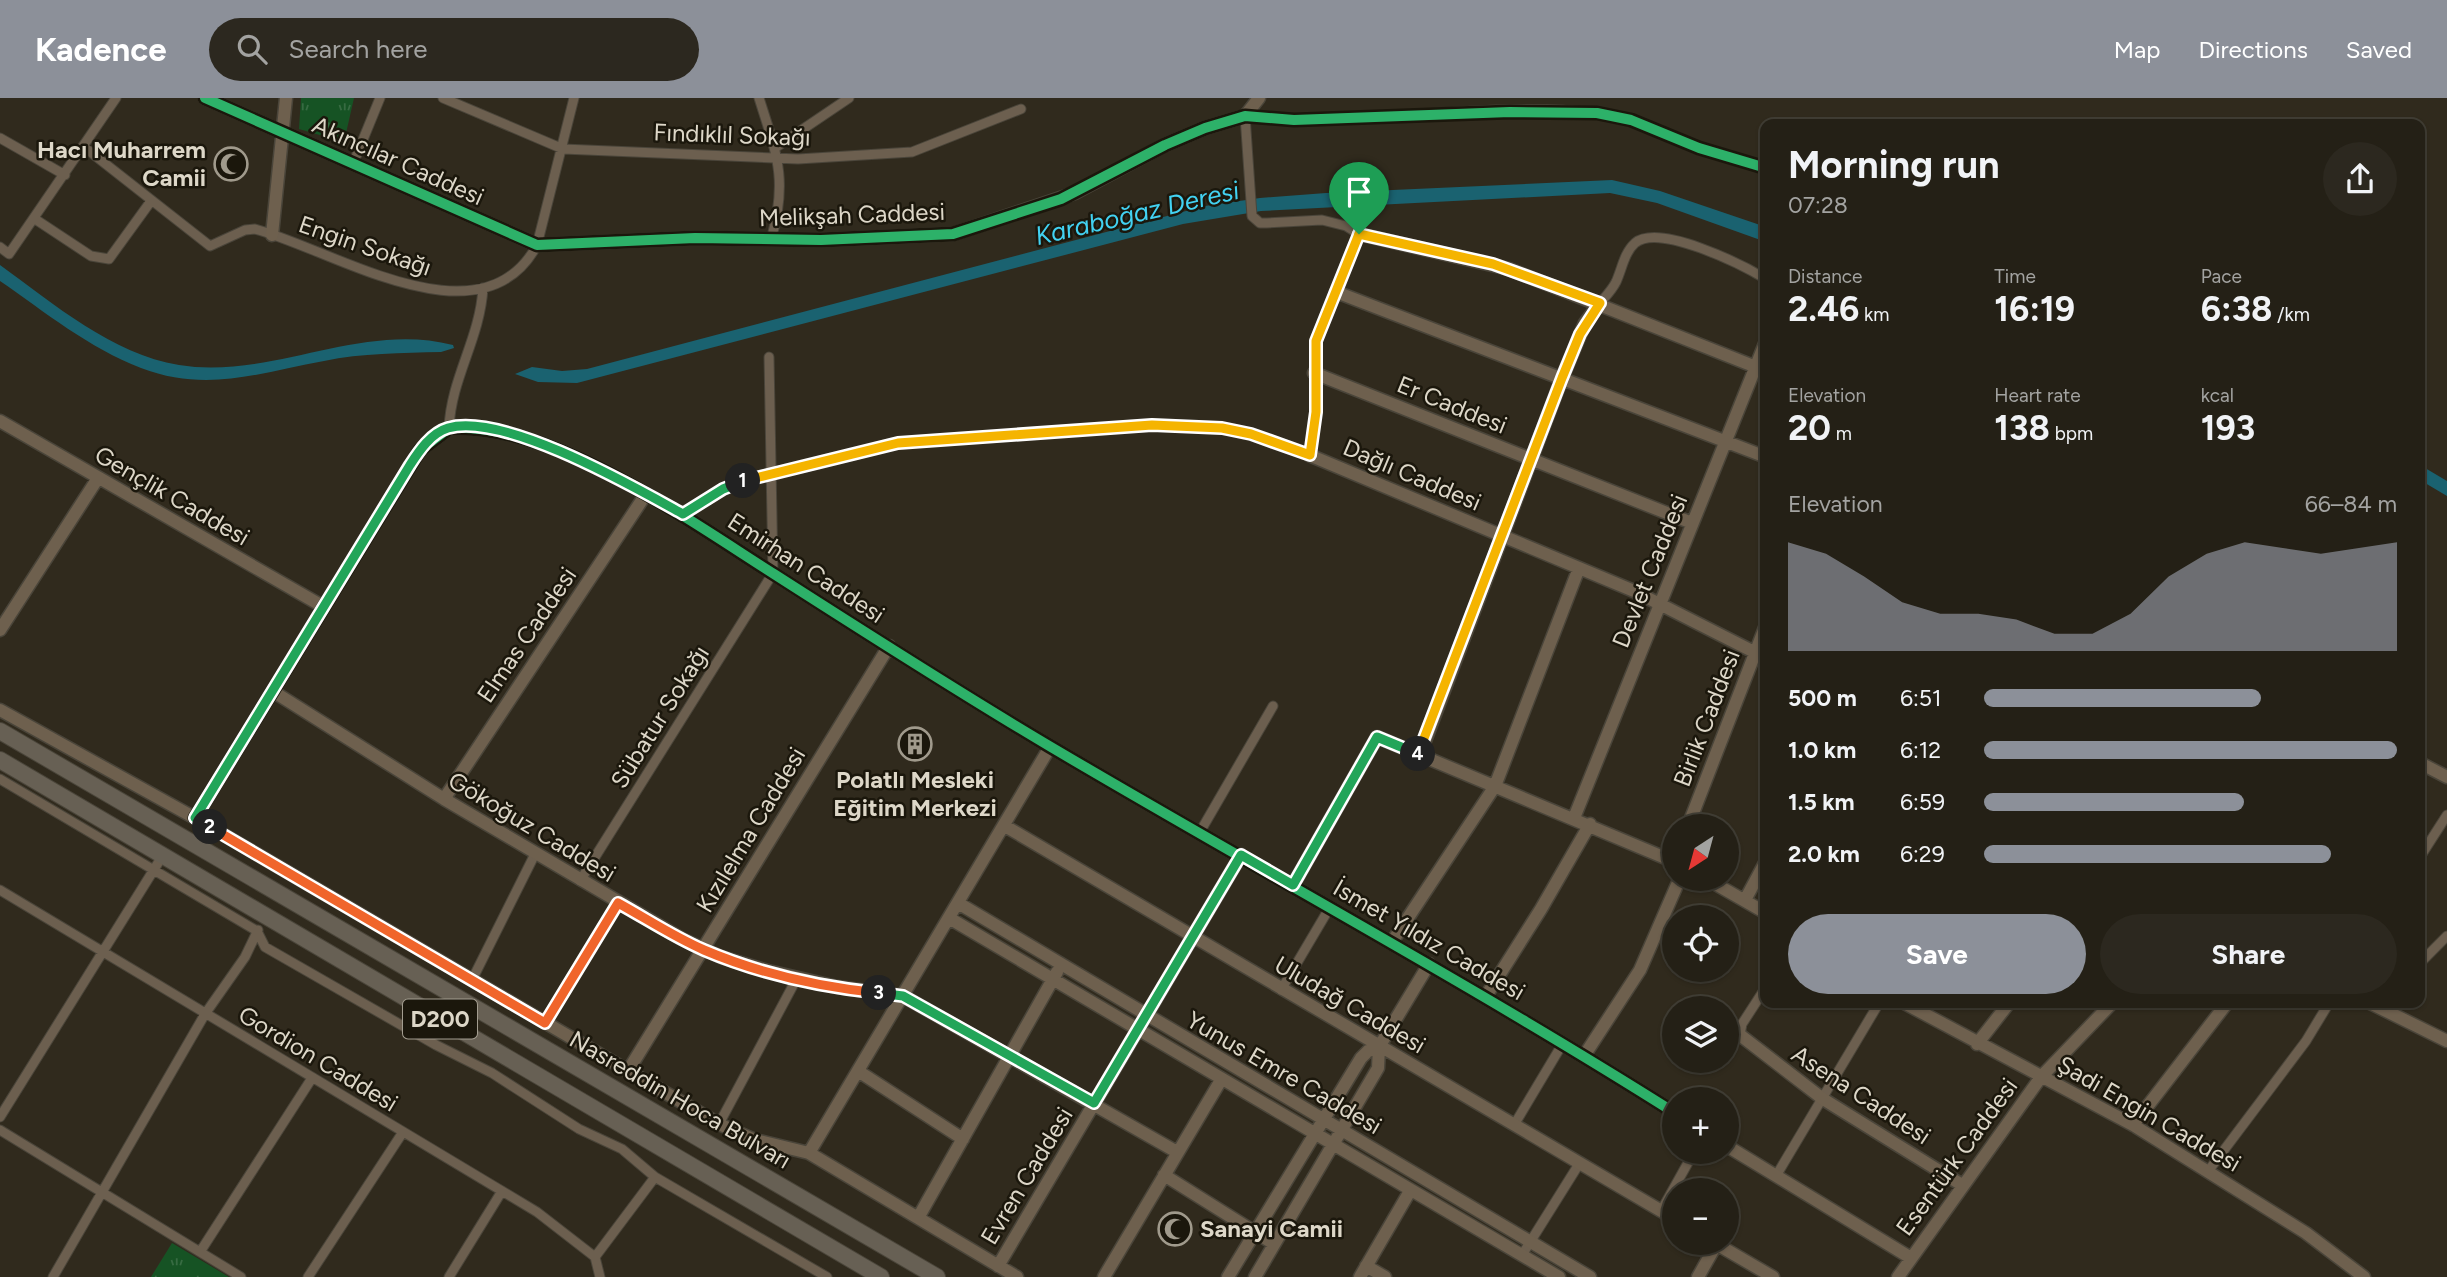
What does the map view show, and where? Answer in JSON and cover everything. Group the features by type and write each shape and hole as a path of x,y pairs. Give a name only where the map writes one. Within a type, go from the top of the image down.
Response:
{"highway":[{"name":"Nasreddin Hoca Bulvarı","path":"0,731 937,1277"},
{"name":"Nasreddin Hoca Bulvarı","path":"0,760 261,923 881,1277"}],"street":[{"path":"0,247 9,254 36,219 116,98"},
{"name":"Akıncılar Caddesi","path":"205,98 537,245"},
{"path":"272,235 286,98"},
{"path":"353,164 380,98"},
{"name":"Fındıklıl Sokağı","path":"443,98 563,149 778,158 912,152 1021,109"},
{"path":"537,245 574,98"},
{"path":"759,98 778,158 781,195 771,240"},
{"path":"775,148 849,98"},
{"path":"1259,98 1245,116 1248,192 1252,216 1260,223 1335,222 1359,234 1493,264 1600,303 1756,367"},
{"name":"Melikşah Caddesi","path":"537,245 695,237 771,240 937,236 969,229 1068,196 1165,145 1216,124 1245,116 1293,120 1510,112 1597,113 1631,120 1699,148 1760,166"},
{"path":"0,138 65,174"},
{"path":"36,219 91,256 109,260 151,201 84,147"},
{"name":"Engin Sokağı","path":"151,201 210,246 245,230 272,235 425,289 455,291 483,288 512,274 537,245"},
{"path":"683,514 723,489 773,473 898,443 1187,425 1251,434 1310,455 1316,412 1316,341 1359,234"},
{"path":"1420,754 1580,334 1616,282 1627,254 1635,244 1649,236 1675,240 1760,276"},
{"path":"195,818 410,465 432,439 449,428 452,396 477,331 483,288"},
{"path":"1336,292 1760,454"},
{"path":"769,357 773,573"},
{"name":"Devlet Caddesi","path":"1574,818 1760,357"},
{"name":"Er Caddesi","path":"1314,373 1692,523"},
{"name":"Gençlik Caddesi","path":"0,421 324,607"},
{"name":"Emirhan Caddesi","path":"449,428 476,428 521,439 581,461 646,494 683,514 1050,747"},
{"name":"Dağlı Caddesi","path":"1310,455 1659,602 1760,655"},
{"path":"0,630 98,478"},
{"name":"Elmas Caddesi","path":"444,799 646,494"},
{"path":"1392,942 1495,786 1579,568"},
{"name":"Sübatur Sokağı","path":"580,881 773,573"},
{"name":"Kızılelma Caddesi","path":"628,1071 889,646"},
{"name":"Birlik Caddesi","path":"1693,814 1760,655"},
{"name":"Gökoğuz Caddesi","path":"274,692 535,854 703,950 797,978 860,991 903,996"},
{"path":"1200,832 1273,706"},
{"path":"0,710 195,818 719,1124 755,1140 809,1153 1017,1277"},
{"path":"1293,885 1377,737 1662,856"},
{"path":"809,1153 1050,747"},
{"name":"İsmet Yıldız Caddesi","path":"1050,747 1486,996 1662,1105"},
{"path":"2425,765 2447,776"},
{"path":"0,779 159,861 0,1117"},
{"path":"2425,849 2447,815"},
{"path":"1486,996 1590,824"},
{"name":"Uludağ Caddesi","path":"1005,826 1661,1211"},
{"path":"472,980 535,854"},
{"name":"Evren Caddesi","path":"998,1266 1241,855"},
{"path":"1745,900 1760,872"},
{"path":"1745,900 1760,886"},
{"path":"1584,1056 1640,970 1674,891"},
{"path":"1729,891 1760,910"},
{"name":"Gordion Caddesi","path":"2,894 537,1212 595,1257"},
{"path":"545,1023 618,903"},
{"name":"Yunus Emre Caddesi","path":"958,904 1590,1277"},
{"path":"1282,990 1330,907"},
{"name":"Yunus Emre Caddesi","path":"949,918 1559,1277"},
{"path":"53,1277 205,1014 244,957 261,923"},
{"path":"261,923 265,947 436,1045 492,1073 579,1129 622,1150 655,1177 827,1277"},
{"path":"2425,958 2447,936"},
{"path":"1228,1277 1361,1058 1379,1047 1429,964"},
{"path":"918,1218 1061,966"},
{"path":"719,1124 797,978"},
{"path":"903,996 1177,1152"},
{"path":"1740,1035 1742,1024 1760,996"},
{"path":"1776,1176 1876,1008"},
{"name":"Şadi Engin Caddesi","path":"1913,1008 2133,1125 2209,1170 2306,1233 2364,1277"},
{"path":"1977,1044 2004,1008"},
{"name":"Esentürk Caddesi","path":"1898,1277 2041,1077 2107,1008"},
{"path":"2133,1125 2223,1008"},
{"path":"2209,1170 2306,1041 2326,1008"},
{"path":"2384,1008 2447,1041"},
{"name":"Asena Caddesi","path":"1740,1035 1823,1099 1962,1185"},
{"path":"1514,1125 1563,1043"},
{"path":"1255,1277 1378,1068 1379,1047"},
{"path":"858,1071 963,1139"},
{"path":"201,1252 312,1078"},
{"path":"1104,1277 1221,1080"},
{"path":"0,1129 241,1277"},
{"path":"308,1277 403,1132"},
{"path":"1739,1153 1910,1258"},
{"path":"1522,1255 1578,1164"},
{"path":"1661,1211 1687,1164"},
{"path":"1164,1175 1274,1244"},
{"path":"600,1277 595,1257 655,1177"},
{"path":"449,1277 502,1191"},
{"path":"1385,1277 1363,1271 1410,1191"},
{"path":"1698,1277 1709,1255"},
{"path":"1734,1255 1773,1277"}],"green space":[{"path":"301,98 354,98 344,142 299,129"},
{"path":"172,1243 229,1277 151,1277"}],"water":[{"path":"1612,180 1660,191 1760,225 1760,240 1657,203 1610,193 1261,211 1183,224 577,383 538,382 515,374 532,367 562,371 587,369 1205,206 1326,193"},
{"path":"0,265 107,339 154,359 179,365 248,365 384,340 419,340 453,345 454,348 441,352 353,356 254,375 211,380 165,375 122,360 68,329 0,281"},
{"path":"2425,468 2447,481 2447,496 2425,483"}],"cycle path":[{"path":"205,98 537,245 695,238 821,240 953,234 1061,199 1165,145 1205,128 1245,116 1294,120 1510,112 1597,113 1631,120 1699,148 1760,166"},
{"path":"195,818 420,450 449,428 489,430 531,440 619,478 1016,726 1521,1019 1662,1105"}],"place":[{"name":"Hacı Muharrem Camii","path":"231,164"},
{"name":"Polatlı Mesleki Eğitim Merkezi","path":"915,744"},
{"name":"Sanayi Camii","path":"1175,1229"}],"route":[{"path":"1359,234 1493,264 1600,303 1580,334 1562,378 1420,754 1377,737 1293,885 1241,855 1094,1103 903,996 837,987 742,964 703,950 618,903 545,1023 195,818 410,465 420,450 442,431 449,428 476,428 521,439 602,470 683,514 723,489 744,481 898,443 1152,425 1187,425 1251,434 1310,455 1316,412 1316,341 1359,234"}],"water label":[{"name":"Karaboğaz Deresi","path":"1137,213"}]}
